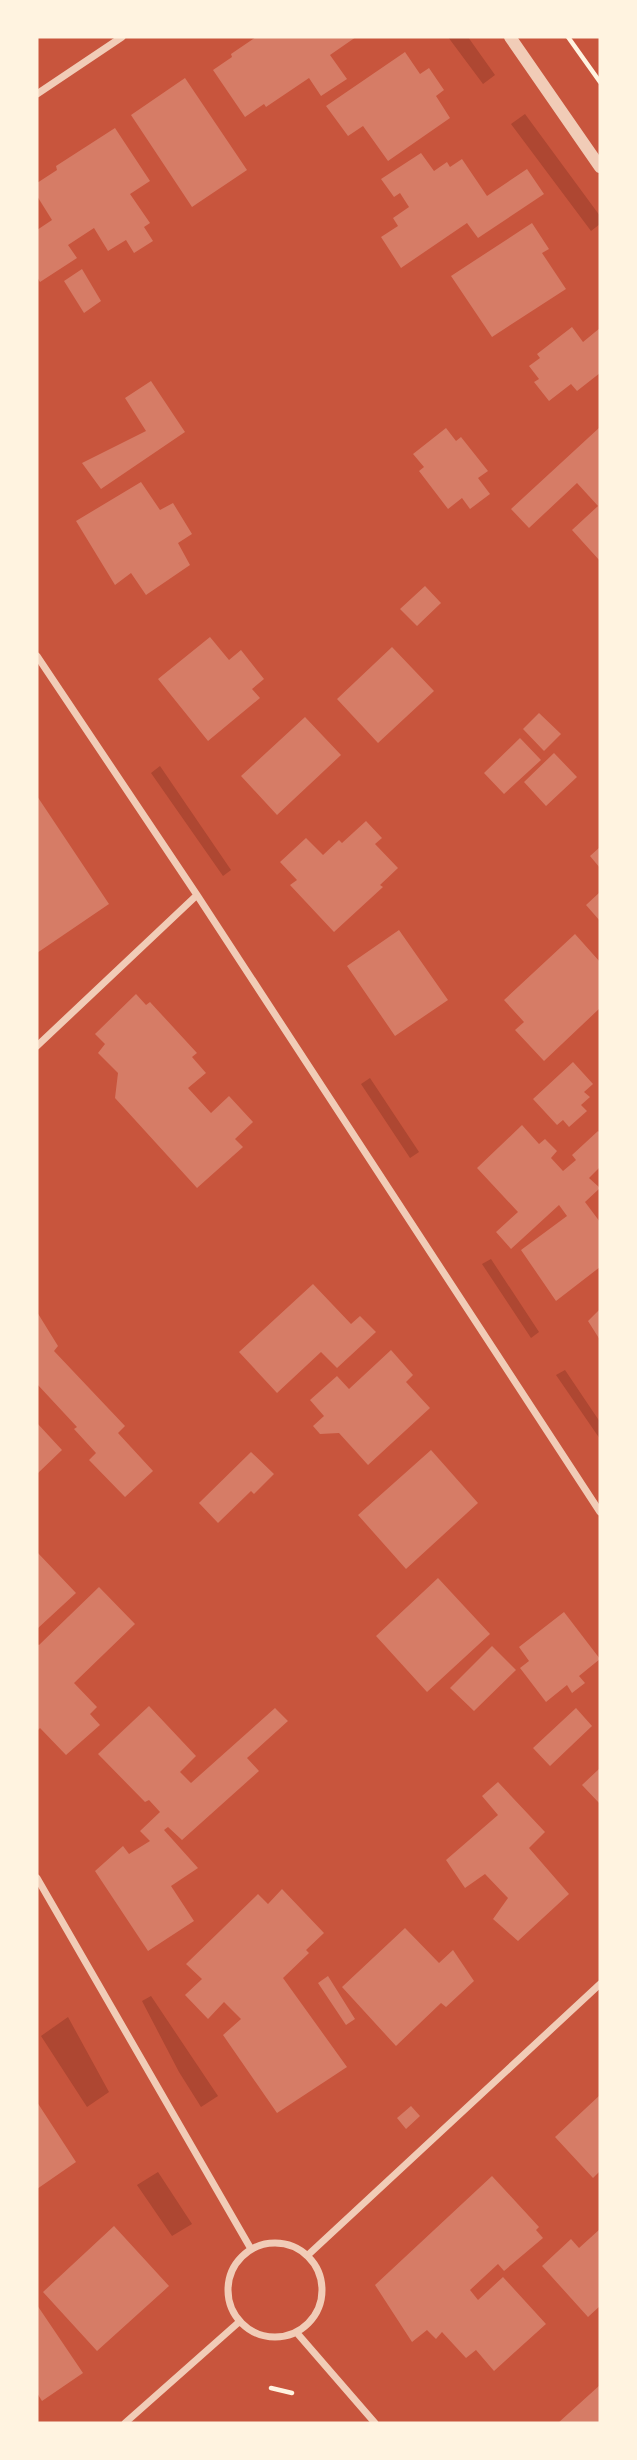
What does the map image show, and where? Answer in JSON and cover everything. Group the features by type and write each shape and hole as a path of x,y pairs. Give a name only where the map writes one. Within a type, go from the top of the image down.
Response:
{"street":[{"path":"37,94 122,37"},
{"path":"510,37 600,167"},
{"path":"37,656 197,895 600,1512"},
{"path":"37,1046 197,895"},
{"path":"37,1878 251,2249"},
{"path":"308,2255 600,1984"},
{"path":"265,2243 289,2244 308,2255 322,2283 322,2300 310,2323 297,2333 284,2337 267,2337 239,2322 229,2301 228,2281 237,2262 251,2249 265,2243"},
{"path":"125,2423 239,2322"},
{"path":"297,2333 375,2423"}],"path":[{"path":"568,37 600,82"},
{"path":"271,2388 292,2393"}],"shaded area":[{"path":"448,37 468,37 495,75 483,84"},
{"path":"525,114 600,216 600,224 591,231 511,124"},
{"path":"160,766 231,870 223,876 151,773"},
{"path":"370,1078 419,1152 410,1158 361,1084"},
{"path":"491,1259 539,1332 531,1338 482,1264"},
{"path":"565,1370 600,1422 600,1439 556,1375"},
{"path":"151,1996 218,2096 201,2107 179,2072 142,2001"},
{"path":"68,2017 109,2092 87,2107 41,2036"},
{"path":"158,2172 192,2224 172,2236 137,2185"}],"building":[{"path":"256,37 356,37 330,55 347,79 321,96 309,78 266,107 264,104 245,117 213,70"},
{"path":"405,52 420,74 429,68 444,90 436,96 450,118 388,161 363,126 348,136 326,106"},
{"path":"185,78 247,170 192,207 131,115"},
{"path":"115,128 150,181 130,194 150,223 144,227 153,241 134,253 126,240 108,251 94,228 68,245 77,258 40,282 37,277 37,230 52,220 37,196 37,183 57,170 56,166"},
{"path":"421,153 434,171 447,162 450,167 462,159 487,196 527,169 544,194 478,238 467,223 401,268 381,237 398,226 393,218 409,207 400,193 394,197 381,179"},
{"path":"532,223 549,249 542,253 566,289 492,337 451,276"},
{"path":"82,269 101,301 84,313 64,281"},
{"path":"572,327 583,342 600,328 600,373 577,391 571,384 549,401 534,382 539,379 529,366 540,358 537,354"},
{"path":"151,381 185,432 101,489 82,463 146,431 125,398"},
{"path":"600,427 600,561 572,530 598,506 577,483 529,528 511,509"},
{"path":"446,428 456,441 461,437 488,471 478,478 490,494 470,509 462,498 448,509 419,471 424,467 413,454"},
{"path":"141,482 160,510 173,503 192,534 178,543 190,565 146,595 131,573 115,585 76,521"},
{"path":"425,586 441,603 417,626 400,609"},
{"path":"210,637 229,660 241,650 264,679 252,689 260,698 208,741 158,679"},
{"path":"392,647 434,691 378,743 337,699"},
{"path":"539,713 561,734 544,751 523,729"},
{"path":"305,717 341,755 277,815 241,776"},
{"path":"520,738 541,760 504,794 484,773"},
{"path":"554,753 577,777 546,806 524,782"},
{"path":"37,796 109,904 37,953"},
{"path":"366,821 382,838 375,844 398,868 380,885 383,887 334,932 290,885 297,880 280,862 306,838 323,855 339,840 342,843"},
{"path":"600,847 600,868 590,856"},
{"path":"600,892 600,921 586,905"},
{"path":"399,930 448,1000 395,1036 347,966"},
{"path":"575,934 600,962 600,1008 544,1061 515,1030 524,1022 504,1000"},
{"path":"136,994 146,1005 150,1002 197,1053 192,1057 206,1073 188,1088 211,1113 229,1096 253,1122 235,1139 243,1147 197,1188 115,1098 118,1073 98,1053 105,1044 95,1034"},
{"path":"573,1062 593,1084 584,1092 590,1097 581,1105 587,1111 569,1127 563,1120 557,1125 533,1099"},
{"path":"522,1125 539,1144 545,1139 557,1151 551,1158 563,1171 576,1160 572,1155 598,1131 600,1133 600,1167 589,1178 600,1188 585,1202 600,1222 600,1267 556,1301 521,1250 567,1216 559,1205 511,1249 496,1232 518,1212 477,1168"},
{"path":"313,1284 351,1324 360,1316 376,1332 337,1368 321,1352 277,1393 239,1352"},
{"path":"600,1309 600,1340 588,1321"},
{"path":"37,1312 58,1346 54,1351 125,1426 118,1433 153,1471 125,1497 89,1460 96,1453 74,1429 77,1427 37,1384"},
{"path":"391,1350 413,1375 406,1382 430,1408 368,1465 339,1433 320,1434 313,1426 324,1416 310,1400 337,1376 349,1389"},
{"path":"37,1423 62,1450 37,1474"},
{"path":"431,1450 478,1503 406,1569 358,1515"},
{"path":"251,1452 274,1474 254,1494 251,1491 218,1523 199,1503"},
{"path":"37,1552 76,1593 37,1629"},
{"path":"438,1578 490,1634 427,1692 376,1636"},
{"path":"99,1587 135,1624 74,1683 97,1707 90,1714 100,1725 66,1755 40,1728 37,1731 37,1644"},
{"path":"564,1612 600,1659 579,1676 585,1683 572,1693 567,1685 546,1702 520,1668 529,1661 519,1647"},
{"path":"492,1646 516,1670 474,1711 450,1688"},
{"path":"149,1706 196,1756 180,1772 191,1783 275,1708 288,1721 247,1758 259,1771 182,1840 168,1827 164,1830 198,1868 171,1886 194,1921 148,1951 95,1871 123,1846 129,1854 150,1841 140,1831 160,1812 149,1800 145,1802 98,1754"},
{"path":"576,1708 592,1726 550,1766 533,1748"},
{"path":"600,1768 600,1804 582,1785"},
{"path":"498,1782 545,1832 529,1848 569,1894 518,1941 493,1919 508,1898 485,1874 465,1888 446,1860 498,1815 482,1796"},
{"path":"282,1889 324,1933 306,1950 309,1953 283,1978 347,2067 277,2113 223,2035 241,2019 224,2002 208,2019 185,1995 202,1979 186,1964 258,1894 268,1904"},
{"path":"405,1928 439,1963 453,1950 474,1981 446,2007 441,2003 396,2046 342,1987"},
{"path":"328,1976 355,2019 346,2025 318,1983"},
{"path":"600,2095 600,2171 593,2178 555,2137"},
{"path":"37,2102 76,2162 37,2189"},
{"path":"411,2106 420,2116 406,2129 397,2118"},
{"path":"492,2176 539,2227 536,2230 543,2238 504,2271 498,2264 470,2290 478,2300 503,2277 546,2324 494,2371 476,2350 466,2358 442,2332 436,2339 427,2330 412,2342 375,2285"},
{"path":"114,2226 169,2286 97,2351 43,2292"},
{"path":"600,2229 600,2306 588,2317 542,2266 571,2239 579,2248"},
{"path":"37,2305 83,2373 42,2401 37,2393"},
{"path":"600,2385 600,2423 558,2423"}]}
